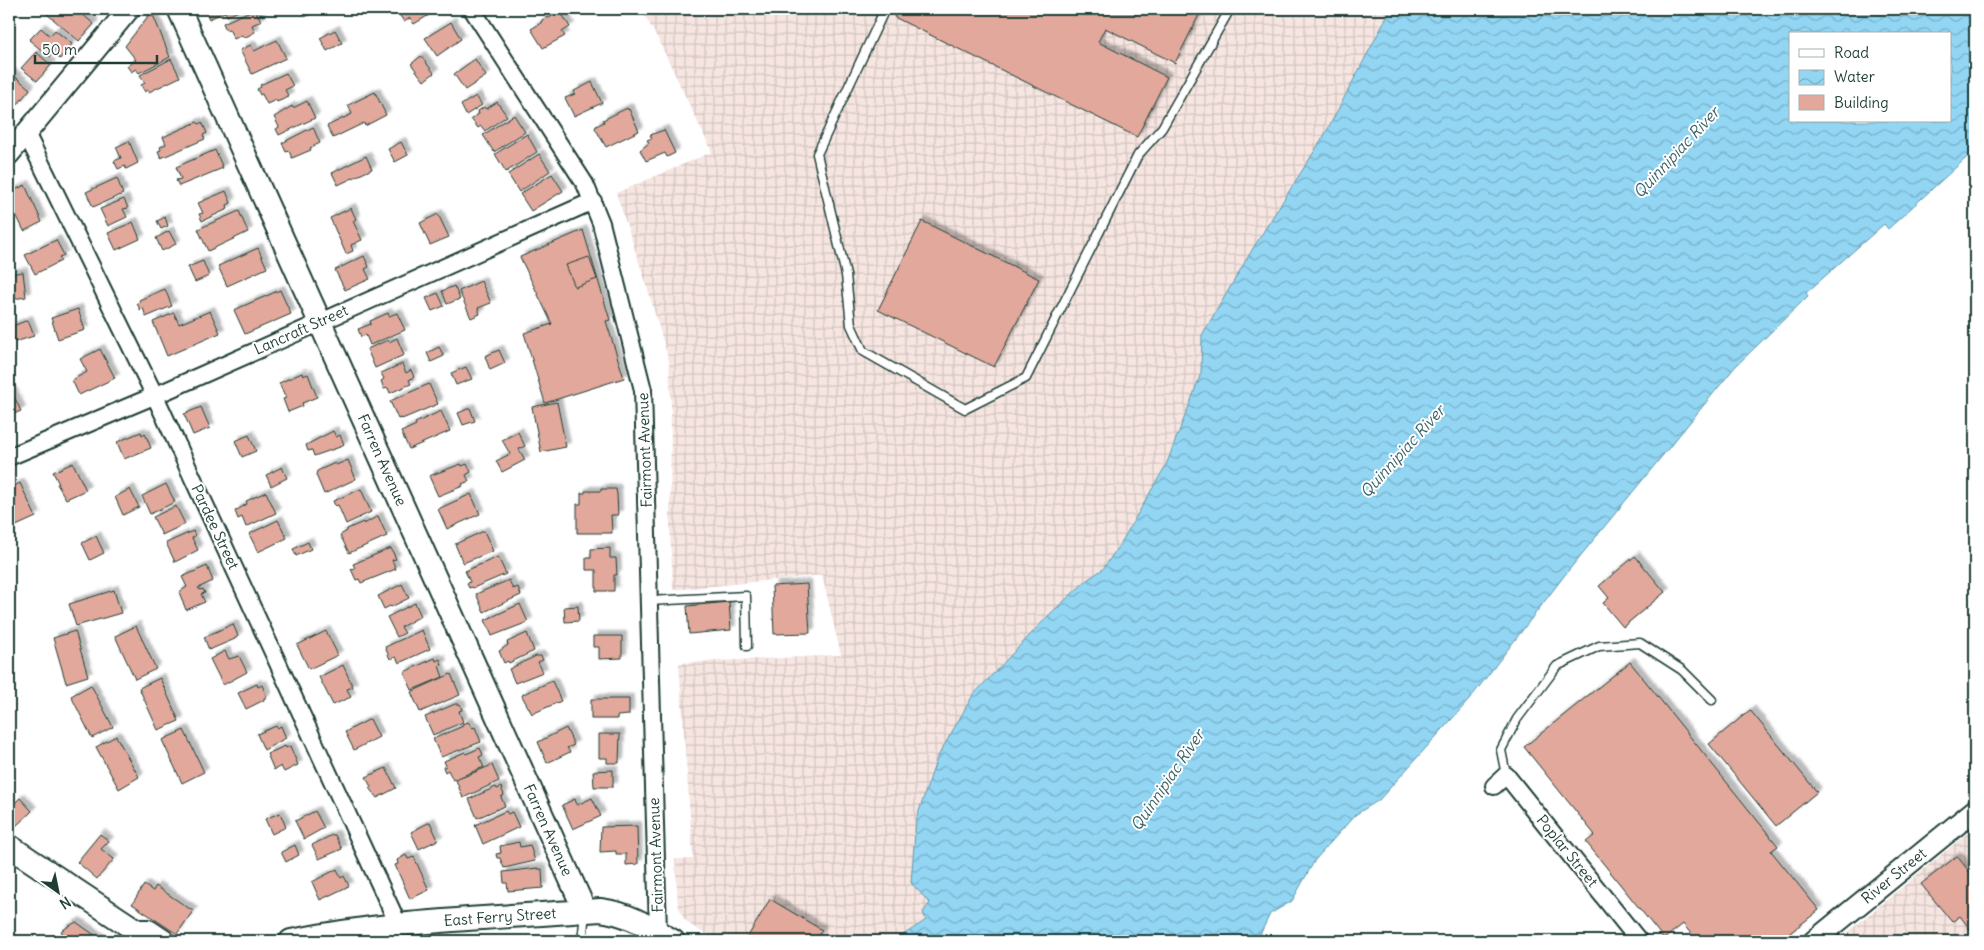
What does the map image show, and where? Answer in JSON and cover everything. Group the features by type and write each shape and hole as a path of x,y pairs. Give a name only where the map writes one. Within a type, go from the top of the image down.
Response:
{"main road":[{"name":"Farren Avenue","path":"179,9 585,911"},
{"path":"9,846 140,936 148,931 164,941"},
{"name":"East Ferry Street","path":"291,941 347,930 398,924 600,910 630,916 663,938"}],"street":[{"path":"9,154 129,9"},
{"name":"Fairmont Avenue","path":"472,9 593,201 601,223 644,390 649,601 663,938"},
{"name":"Pardee Street","path":"26,133 155,396 398,924"},
{"name":"Lancraft Street","path":"9,457 155,396 593,201"},
{"path":"1494,786 1506,775"},
{"name":"Poplar Street","path":"1506,775 1639,941"},
{"name":"River Street","path":"1814,941 1975,810"}],"lane":[{"path":"885,9 817,154 846,275 851,325 863,350 965,408 1026,378 1138,155 1162,128 1230,9"},
{"path":"649,601 746,596 747,646"},
{"path":"1506,775 1501,750 1517,719 1557,666 1599,646 1640,643 1682,670 1712,700"},
{"path":"582,941 585,911"}],"shaded area":[{"path":"641,9 1391,9 1324,136 1202,335 1201,373 1166,465 1122,541 1103,569 1051,613 973,695 937,758 916,820 930,903 926,920 894,941 718,941 692,926 684,919 678,905 675,859 693,859 679,663 841,655 822,575 673,590 670,526 671,405 669,361 616,193 712,152 658,39"},
{"path":"1975,827 1975,941 1837,941"}],"water":[{"name":"Quinnipiac River","path":"1391,9 1975,9 1975,150 1888,229 1884,224 1806,293 1808,296 1735,367 1564,576 1469,700 1379,800 1355,815 1315,860 1292,901 1270,914 1257,941 894,941 926,920 923,912 930,903 911,883 916,820 937,758 973,695 1051,613 1087,580 1103,569 1122,541 1166,465 1201,373 1202,335 1255,245 1324,136"}],"building":[{"path":"41,9 76,9 94,24 79,41"},
{"path":"205,9 244,9 227,16 225,12 209,19"},
{"path":"255,9 261,21 252,25 255,32 244,38 242,35 234,39 229,29 226,30 223,23"},
{"path":"300,9 321,9 305,17"},
{"path":"401,9 439,9 414,24 410,18 404,22 397,11"},
{"path":"897,9 1202,9 1175,63 1105,28 1098,42 1167,77 1137,137 894,17"},
{"path":"560,11 570,27 562,32 565,36 543,48 531,29 541,23 542,20"},
{"path":"149,15 154,17 170,57 139,73 136,69 131,72 127,66 136,60 125,46"},
{"path":"451,22 461,39 437,56 425,38"},
{"path":"41,28 50,36 55,30 72,44 60,59 53,53 50,57 29,40"},
{"path":"335,30 342,43 327,51 320,38"},
{"path":"277,40 286,58 252,74 240,50 251,45 254,51"},
{"path":"36,52 51,65 37,81 21,68"},
{"path":"421,56 434,73 424,81 411,64"},
{"path":"171,59 180,77 149,92 148,90 145,92 141,85 145,83 140,75"},
{"path":"475,59 486,76 465,90 454,74"},
{"path":"11,73 30,89 17,105 9,98 9,76"},
{"path":"286,73 293,86 285,90 289,97 267,104 257,89 261,87 260,85"},
{"path":"592,82 602,103 574,116 565,98 575,94 574,91"},
{"path":"375,92 386,115 365,126 364,123 333,138 327,126 352,114 348,105"},
{"path":"476,96 482,105 466,115 461,105"},
{"path":"307,101 315,118 279,135 276,129 279,127 274,117 292,106 293,108"},
{"path":"497,102 507,116 485,131 481,126 478,128 471,119 479,114 478,111 484,107 486,109"},
{"path":"627,108 639,131 606,147 595,128 596,126 604,122 603,120"},
{"path":"514,115 525,132 494,152 483,135"},
{"path":"197,122 199,124 202,122 207,133 203,135 205,139 161,158 158,151 161,150 160,147 166,144 163,137"},
{"path":"313,127 320,143 310,148 311,150 292,158 289,151 286,152 282,143"},
{"path":"664,130 675,153 667,157 665,153 646,161 640,150 649,143 647,140 652,138 650,135"},
{"path":"527,134 537,152 506,172 495,154"},
{"path":"129,141 138,163 126,169 125,166 118,169 114,161 121,158 116,147"},
{"path":"401,142 408,155 395,162 388,149"},
{"path":"215,150 223,168 179,186 176,180 181,179 176,167"},
{"path":"539,154 550,171 519,192 508,174"},
{"path":"366,156 372,169 338,185 332,173"},
{"path":"552,174 563,191 531,211 520,194"},
{"path":"117,178 123,194 93,207 86,192"},
{"path":"25,185 42,222 24,231 9,200 9,193"},
{"path":"226,191 231,203 227,205 228,209 202,221 199,214 203,213 198,203"},
{"path":"124,199 128,208 123,209 127,217 108,226 100,209"},
{"path":"351,208 356,219 353,221 362,240 351,245 353,251 346,254 330,218"},
{"path":"239,211 248,232 208,251 198,229"},
{"path":"438,214 449,237 430,245 420,223"},
{"path":"165,217 168,226 161,229 157,221"},
{"path":"922,221 1039,279 994,367 878,310"},
{"path":"133,222 140,239 116,250 108,233"},
{"path":"583,230 610,320 606,321 624,378 545,403 524,333 552,324 520,257"},
{"path":"169,231 176,244 162,251 156,238"},
{"path":"56,240 64,255 59,257 61,261 35,274 25,255"},
{"path":"258,248 267,268 227,286 218,266"},
{"path":"364,256 369,267 365,269 370,279 345,290 335,270"},
{"path":"589,257 597,279 575,287 566,265"},
{"path":"203,261 209,276 195,282 188,267"},
{"path":"23,272 26,297 12,299 9,274"},
{"path":"481,281 491,303 478,308 480,314 471,318 459,291"},
{"path":"454,286 460,299 447,304 442,291"},
{"path":"165,289 172,306 146,317 143,308 140,310 137,303 140,302 139,300"},
{"path":"280,290 291,314 245,334 234,310"},
{"path":"438,293 444,306 432,311 426,298"},
{"path":"78,309 85,330 58,339 51,318"},
{"path":"210,311 220,333 167,356 153,322 174,313 179,324"},
{"path":"388,313 389,316 397,313 405,330 370,345 366,335 361,337 358,329 371,324 370,321"},
{"path":"28,320 34,336 15,342 10,327"},
{"path":"397,338 404,355 375,368 367,349"},
{"path":"439,347 444,356 431,362 427,353"},
{"path":"100,349 115,378 79,395 72,380 87,372 80,359"},
{"path":"499,350 505,363 490,370 485,356"},
{"path":"402,364 406,373 411,370 414,377 409,380 411,384 390,393 388,388 384,389 381,381 384,379 381,373"},
{"path":"466,367 472,379 456,385 451,373"},
{"path":"302,373 303,376 308,374 317,397 302,403 303,406 288,412 283,399 286,398 279,383"},
{"path":"429,384 438,404 398,419 390,401"},
{"path":"12,392 21,411 9,416 9,393"},
{"path":"557,402 566,447 541,452 532,407"},
{"path":"201,407 210,428 193,435 184,414"},
{"path":"470,408 475,421 463,425 458,413"},
{"path":"441,411 450,431 409,449 401,432"},
{"path":"333,431 336,437 340,435 344,444 314,456 312,450 308,451 306,445"},
{"path":"141,432 142,435 145,433 151,448 124,459 117,442"},
{"path":"518,432 525,446 519,449 525,460 502,472 496,461 510,454 502,440"},
{"path":"249,435 256,451 242,457 235,441"},
{"path":"348,460 356,479 324,494 316,475 317,471 335,463 336,465"},
{"path":"73,463 86,490 66,499 57,484 59,484 53,472"},
{"path":"461,464 462,466 467,464 471,472 466,475 469,481 462,484 463,486 438,496 429,476"},
{"path":"282,467 287,478 271,486 266,475"},
{"path":"20,483 36,517 16,526 9,510 9,489"},
{"path":"166,484 175,502 150,514 142,496"},
{"path":"130,489 139,507 123,515 115,497"},
{"path":"361,489 371,512 346,524 338,505 335,506 333,501"},
{"path":"601,489 616,489 618,515 611,515 612,533 577,533 577,504 581,504 581,493 585,493 585,491 601,491"},
{"path":"266,492 276,513 246,527 242,517 238,519 235,511 247,504 246,501"},
{"path":"471,494 480,514 447,529 438,509"},
{"path":"176,506 185,524 162,535 153,517"},
{"path":"378,516 387,536 349,553 340,535 347,531 347,529 363,522 364,524"},
{"path":"278,520 287,538 258,552 249,534"},
{"path":"193,531 195,536 192,538 198,550 175,562 166,543"},
{"path":"484,531 493,551 463,563 455,544"},
{"path":"96,536 104,553 90,560 82,543"},
{"path":"308,542 311,549 296,556 293,549"},
{"path":"391,548 396,559 392,560 396,569 361,583 359,579 356,580 351,569 355,568 353,564"},
{"path":"610,548 610,558 616,558 617,575 614,575 614,591 596,591 596,570 586,570 586,558 591,558 591,549"},
{"path":"1635,556 1665,592 1623,627 1603,603 1609,598 1599,586"},
{"path":"498,557 506,574 469,588 467,583 470,582 465,571"},
{"path":"207,566 213,581 198,588 200,590 203,589 205,593 201,594 205,602 186,610 179,592 187,587 182,577"},
{"path":"509,580 513,589 518,587 521,595 484,612 476,594"},
{"path":"402,584 409,598 384,609 378,596"},
{"path":"807,584 810,633 774,634 772,586"},
{"path":"114,590 121,613 76,626 69,604"},
{"path":"729,602 731,630 689,634 687,606"},
{"path":"415,603 421,616 401,627 405,633 397,637 387,617"},
{"path":"520,604 528,622 492,636 485,620"},
{"path":"578,606 579,621 565,622 564,607"},
{"path":"233,624 238,636 209,650 204,637"},
{"path":"136,626 156,669 135,679 115,636"},
{"path":"422,630 430,649 399,663 396,657 390,659 385,647"},
{"path":"75,631 88,676 66,683 53,638"},
{"path":"326,631 338,655 309,669 297,645"},
{"path":"527,633 534,651 509,663 508,661 504,663 499,651 508,645 507,642"},
{"path":"593,636 622,636 622,658 599,659 599,647 593,647"},
{"path":"225,651 229,659 239,656 247,672 223,685 210,659"},
{"path":"536,656 541,656 543,660 538,662 543,672 515,683 509,669"},
{"path":"435,658 436,661 440,659 442,665 439,666 443,677 412,690 404,672"},
{"path":"1630,662 1778,846 1771,851 1819,910 1780,941 1697,941 1683,924 1664,939 1586,842 1595,835 1524,747"},
{"path":"343,665 353,687 347,689 351,697 333,705 319,677"},
{"path":"451,674 460,695 420,712 411,692"},
{"path":"160,678 179,721 158,730 139,688"},
{"path":"552,681 561,701 532,714 522,696 523,694"},
{"path":"257,684 258,687 262,685 267,697 246,709 238,693"},
{"path":"91,685 113,727 92,738 71,696"},
{"path":"591,699 629,699 629,715 617,716 617,719 591,719"},
{"path":"455,704 460,704 462,710 459,711 463,722 433,735 425,717"},
{"path":"1750,710 1817,792 1776,826 1709,744"},
{"path":"370,719 379,737 354,750 345,732"},
{"path":"468,722 473,728 475,727 481,742 441,757 433,739"},
{"path":"276,726 277,728 281,726 286,738 264,750 257,734"},
{"path":"566,728 574,745 567,748 570,752 547,763 538,742"},
{"path":"184,730 204,772 182,783 162,740"},
{"path":"599,734 620,734 619,763 607,763 607,758 599,758"},
{"path":"116,736 139,777 119,789 96,747"},
{"path":"285,746 286,748 290,746 298,765 284,772 281,766 274,770 267,754"},
{"path":"480,748 483,755 479,757 484,767 453,780 448,770 445,772 443,767 446,766 444,761"},
{"path":"492,765 499,781 463,798 456,780"},
{"path":"386,768 396,788 377,798 369,788 371,787 366,777"},
{"path":"613,770 613,787 594,787 593,771"},
{"path":"496,787 497,789 501,787 504,795 501,797 505,806 477,818 469,799"},
{"path":"20,798 32,811 16,826 9,818 9,809"},
{"path":"592,798 601,816 573,829 562,805 575,799 577,805"},
{"path":"315,811 324,828 304,839 295,821"},
{"path":"506,811 508,814 512,812 519,827 483,844 475,825"},
{"path":"280,813 286,827 272,834 265,819"},
{"path":"430,822 438,840 419,849 411,832"},
{"path":"637,826 638,864 626,865 626,854 616,854 616,851 600,852 601,827"},
{"path":"100,834 109,841 101,849 114,859 97,879 77,862"},
{"path":"335,835 342,849 319,859 312,845"},
{"path":"519,842 520,847 530,845 535,861 504,868 496,854 501,853 500,846"},
{"path":"295,845 299,855 286,862 281,852"},
{"path":"406,855 408,859 414,857 429,890 410,899 395,865 398,864 397,860"},
{"path":"1957,856 1975,879 1975,936 1960,916 1952,922 1921,884"},
{"path":"337,869 341,878 344,876 349,886 320,900 312,882"},
{"path":"542,869 543,888 508,891 507,883 504,883 503,872"},
{"path":"144,885 153,891 156,886 193,911 177,934 132,904"},
{"path":"770,899 822,930 815,941 752,941 747,938"},
{"path":"76,922 103,941 67,941 61,931"}]}
